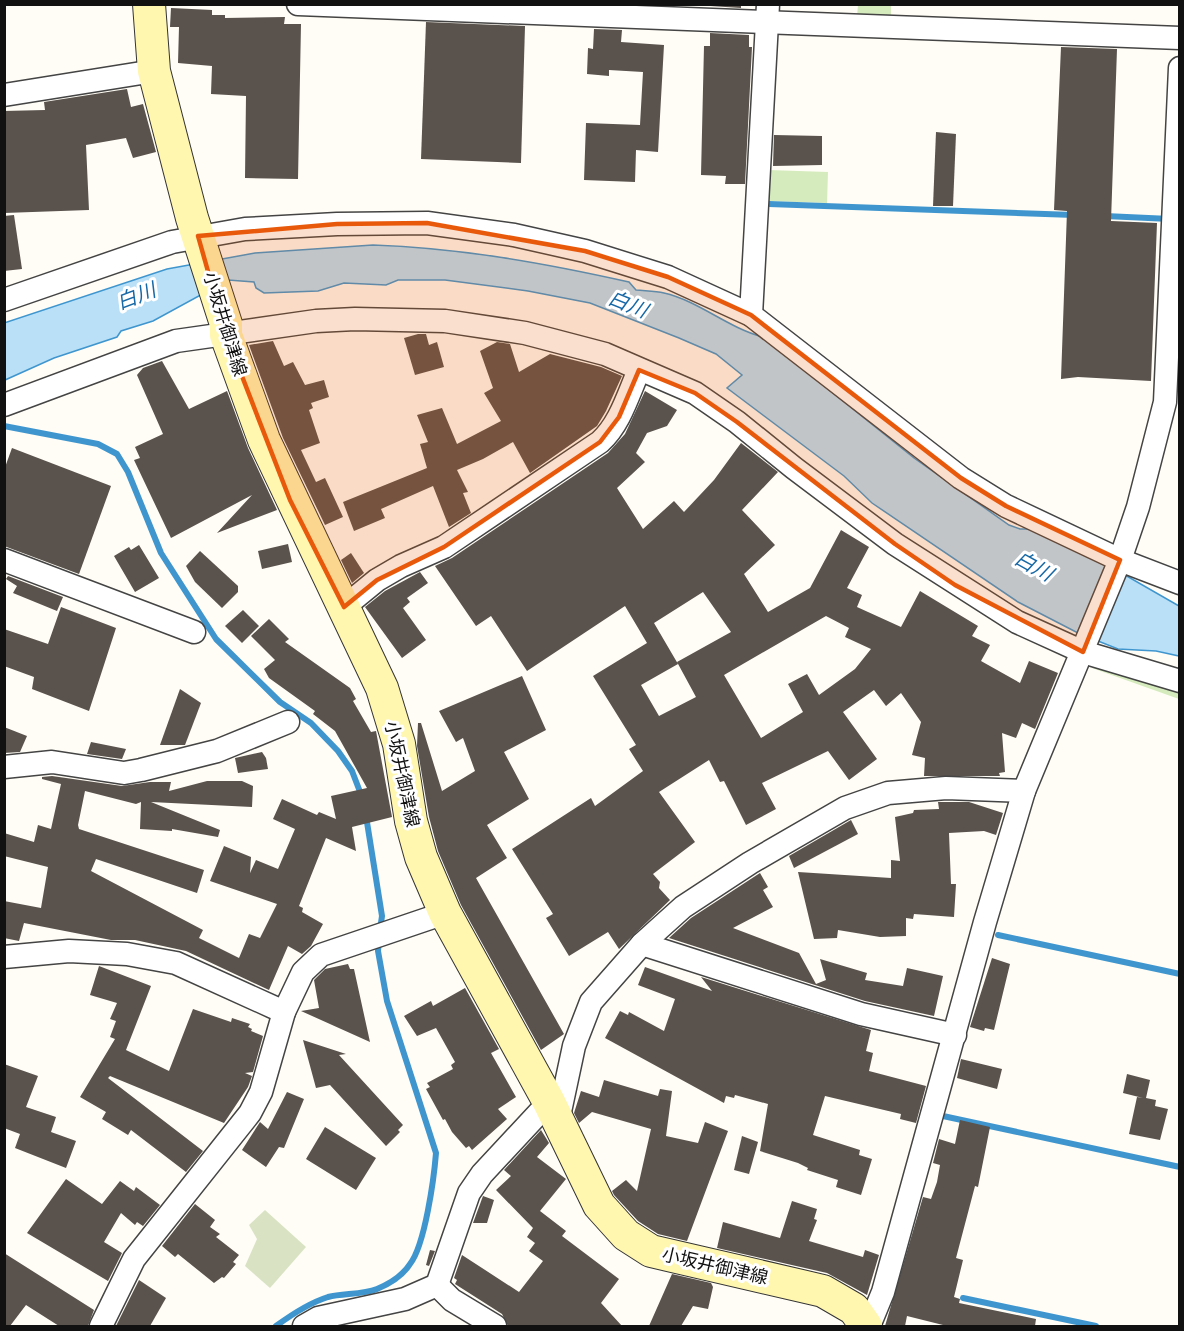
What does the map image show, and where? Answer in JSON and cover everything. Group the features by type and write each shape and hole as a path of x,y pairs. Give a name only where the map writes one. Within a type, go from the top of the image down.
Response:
{"main road":[{"name":"小坂井御津線","path":"149,4 154,71 200,242 226,329 264,440 381,687 399,744 411,821 421,857 445,913 553,1111 599,1205 626,1235 651,1251 823,1291 854,1309 867,1326"}],"street":[{"path":"298,4 768,13 1179,38"},
{"path":"751,315 768,13"},
{"path":"867,1326 883,1292 1024,791 1119,562 1172,402 1179,68"},
{"path":"4,95 154,71"},
{"path":"4,300 172,243 200,242 245,229 427,223 514,235 585,252 668,277 751,315 961,478 1006,506 1119,562 1179,583"},
{"path":"4,405 177,341 226,329 356,319 445,321 525,333 605,354 695,393 737,422 876,531 955,585 1017,622 1179,681"},
{"path":"344,607 377,580 454,540 600,442 619,417 639,370"},
{"path":"4,560 194,632"},
{"path":"4,767 52,762 124,772 141,770 218,751 288,722"},
{"path":"304,1326 318,1318 405,1299 437,1286 469,1192 482,1174 553,1111 591,1002 642,944 683,907 750,863 845,808 888,793 946,788 1024,791"},
{"path":"101,1326 134,1259 250,1113 261,1092 284,1012 303,972 321,955 445,913"},
{"path":"642,944 861,1014 955,1035"},
{"path":"4,957 69,951 127,954 176,963 284,1012"},
{"path":"437,1286 452,1300 495,1326"}],"highlighted area":[{"path":"427,223 585,251 668,277 751,315 961,478 1006,506 1120,560 1083,652 955,585 895,544 737,422 695,393 639,370 619,417 600,442 444,547 377,580 344,607 290,500 226,335 198,236 337,224"}],"green space":[{"path":"858,5 891,5 891,18 857,16"},
{"path":"768,170 828,172 827,203 766,201"},
{"path":"1095,663 1179,687 1179,699 1092,668"},
{"path":"265,1210 306,1247 270,1288 245,1266 257,1239 249,1225"}],"water":[{"name":"白川","path":"373,245 438,249 502,258 629,282 636,290 661,292 677,297 750,333 763,337 914,458 1009,525 1020,529 1045,529 1179,606 1179,656 1156,651 1118,649 1078,633 1018,602 872,503 844,476 727,388 742,375 716,354 590,303 528,291 445,280 398,280 386,285 344,283 318,291 264,293 256,288 254,282 228,280 153,321 121,331 117,337 54,358 5,380 4,323 167,269 255,253"}],"building":[{"path":"710,4 741,4 741,8 710,6"},
{"path":"171,8 212,10 212,15 225,15 225,18 285,17 284,24 301,24 298,179 245,178 246,96 211,94 212,66 178,63 179,27 170,27"},
{"path":"426,22 525,26 521,163 421,159"},
{"path":"594,29 622,30 621,42 664,45 658,152 636,150 635,182 584,180 586,123 640,125 643,72 609,70 609,76 587,74 588,48 593,49"},
{"path":"710,33 749,35 749,47 752,47 745,184 725,184 726,176 701,175 704,46 710,46"},
{"path":"1061,47 1117,49 1111,221 1157,223 1151,381 1078,377 1061,379 1067,211 1054,210"},
{"path":"127,89 131,107 143,104 156,152 133,158 126,138 86,145 89,210 4,213 4,111 45,110 44,102"},
{"path":"936,132 956,134 953,206 933,206"},
{"path":"774,135 822,136 822,165 773,166"},
{"path":"14,215 22,269 4,271 4,216"},
{"path":"426,334 429,345 437,342 444,367 415,375 404,338"},
{"path":"273,341 284,366 293,362 305,385 324,380 329,397 311,403 313,408 309,410 320,443 301,450 316,482 325,478 343,517 325,525 283,438 249,345"},
{"path":"497,342 510,344 519,372 550,354 601,367 622,376 597,426 530,473 513,442 457,470 468,492 463,493 471,513 449,527 433,486 381,509 385,518 354,531 343,502 427,468 420,444 428,442 417,415 442,408 457,444 501,421 484,393 493,388 480,351"},
{"path":"162,361 189,409 227,391 248,448 277,510 217,533 252,495 171,538 134,460 140,458 135,447 163,434 137,375 143,368"},
{"path":"645,391 677,410 667,426 647,433 636,453 645,462 617,488 643,529 674,501 684,512 714,480 741,443 778,472 742,510 775,545 744,574 768,612 810,588 841,530 869,547 847,588 862,595 857,607 901,627 920,591 978,626 972,636 990,645 981,661 1020,683 1029,661 1058,673 1035,729 1022,723 1016,738 1002,733 1005,772 999,773 1000,776 924,776 925,758 912,755 921,722 901,693 886,706 874,690 843,712 877,759 849,780 828,751 762,783 776,809 746,825 724,781 720,782 709,760 659,792 695,842 653,874 660,882 659,888 670,900 619,949 608,932 569,956 546,918 553,914 512,849 591,798 595,806 643,771 629,749 636,745 593,676 647,643 625,606 527,671 491,616 476,626 435,566 452,558 608,453 625,434","holes":["703,592 731,632 677,662 696,697 659,716 641,685 678,664 654,623","826,616 849,628 845,637 871,649 855,669 819,695 807,674 788,684 803,712 761,738 724,675"]},
{"path":"12,448 111,486 79,574 4,546 4,470"},
{"path":"288,544 292,562 262,569 258,551"},
{"path":"139,545 159,578 135,592 114,556 129,547 131,550"},
{"path":"200,551 238,586 238,592 222,608 195,582 186,566"},
{"path":"351,553 364,573 352,583 341,560"},
{"path":"420,572 428,583 407,598 410,602 403,608 426,640 402,658 365,607 385,591"},
{"path":"8,576 63,597 57,611 13,593 17,586 6,579"},
{"path":"61,607 116,628 89,711 32,689 34,677 4,666 4,629 48,644"},
{"path":"243,610 259,626 242,643 225,626"},
{"path":"269,619 289,639 285,642 350,688 356,699 353,701 371,732 376,731 392,817 352,827 356,851 326,838 299,906 303,908 302,912 323,924 311,946 302,954 288,946 269,990 186,951 135,940 111,940 24,923 19,941 4,938 4,901 41,908 48,867 4,856 4,833 34,842 38,825 51,829 61,784 42,779 42,777 52,776 122,786 171,782 169,791 207,781 242,781 253,786 252,807 151,802 220,830 218,837 172,829 172,831 140,829 141,802 136,804 85,791 78,825 79,829 204,870 197,893 96,859 91,871 203,930 199,938 239,958 249,934 260,938 277,904 210,881 224,846 251,857 250,873 256,860 278,869 295,829 273,819 282,799 317,815 319,812 336,819 331,796 367,788 335,731 313,714 315,711 269,678 264,669 275,660 251,636"},
{"path":"522,676 546,730 504,752 529,799 487,825 507,858 476,878 564,1034 541,1050 461,905 438,851 429,817 417,746 418,723 421,723 442,791 475,771 463,738 456,742 439,711"},
{"path":"180,689 201,703 185,745 160,745"},
{"path":"4,727 27,736 20,752 4,753"},
{"path":"91,742 126,749 122,759 87,754"},
{"path":"262,752 268,769 238,773 235,758"},
{"path":"938,802 969,802 1003,813 996,835 984,831 949,833 951,884 956,884 954,917 914,914 913,919 906,918 906,936 880,937 838,930 837,938 814,939 798,872 891,878 891,860 900,861 895,817 913,813 914,810 939,809"},
{"path":"851,820 858,834 794,868 789,856"},
{"path":"760,873 768,887 763,890 773,907 733,928 799,953 816,984 826,980 820,959 867,973 865,980 903,986 907,968 943,976 934,1016 865,1001 669,938 691,918"},
{"path":"992,958 1010,964 994,1030 985,1028 984,1031 970,1027"},
{"path":"348,964 350,969 354,969 370,1042 301,1011 319,1008 314,980 325,969"},
{"path":"99,966 151,986 126,1050 169,1071 193,1009 231,1022 232,1018 250,1024 248,1027 252,1029 251,1031 263,1036 253,1072 245,1073 252,1076 248,1087 224,1123 110,1076 108,1078 203,1151 186,1172 131,1130 128,1135 102,1119 106,1112 80,1097 115,1039 110,1037 116,1021 110,1019 117,1003 90,995"},
{"path":"645,967 712,991 701,977 871,1030 866,1051 873,1053 869,1071 926,1086 916,1123 900,1119 901,1114 825,1096 813,1135 860,1150 859,1155 872,1159 861,1195 836,1187 838,1180 807,1170 808,1168 798,1163 760,1151 768,1104 735,1095 734,1098 726,1096 724,1103 605,1038 620,1011 628,1015 629,1012 664,1031 675,999 638,985"},
{"path":"465,988 499,1049 491,1053 516,1097 498,1109 507,1119 472,1150 469,1146 466,1148 452,1132 426,1089 430,1087 427,1083 453,1069 451,1065 455,1062 436,1028 417,1036 404,1016 431,1001 433,1006"},
{"path":"303,1040 346,1054 339,1055 403,1125 398,1130 400,1132 386,1146 330,1085 316,1088"},
{"path":"961,1059 1002,1069 997,1089 957,1078"},
{"path":"4,1064 38,1076 26,1107 56,1117 51,1132 76,1141 66,1168 15,1148 20,1134 4,1128"},
{"path":"1127,1074 1150,1080 1146,1098 1156,1100 1155,1106 1168,1109 1160,1140 1129,1134 1137,1097 1143,1098 1123,1093"},
{"path":"604,1080 658,1096 660,1089 672,1091 666,1136 698,1143 705,1122 728,1131 687,1241 658,1234 638,1221 614,1195 612,1191 626,1180 637,1191 651,1129 592,1112 579,1123 574,1113 581,1091 599,1097"},
{"path":"287,1092 304,1099 284,1148 279,1147 266,1167 242,1150 260,1122 268,1129"},
{"path":"960,1120 990,1127 978,1187 975,1186 956,1258 963,1260 954,1297 960,1299 959,1303 1036,1319 1035,1326 947,1326 907,1316 905,1326 885,1326 923,1197 931,1199 937,1182 940,1165 933,1163 939,1139 955,1144"},
{"path":"325,1127 376,1158 356,1190 306,1159"},
{"path":"541,1130 549,1143 537,1157 566,1179 540,1211 566,1231 562,1236 619,1279 601,1303 622,1326 508,1326 502,1314 455,1284 457,1280 454,1278 462,1255 519,1292 543,1261 529,1251 535,1243 527,1237 533,1228 496,1190 511,1176 504,1170"},
{"path":"742,1136 758,1142 749,1174 734,1170"},
{"path":"66,1179 102,1204 120,1181 134,1191 136,1187 160,1205 143,1226 137,1222 135,1225 121,1213 104,1242 122,1253 108,1281 27,1233"},
{"path":"483,1196 494,1200 487,1223 473,1223"},
{"path":"792,1201 817,1209 814,1219 817,1220 809,1241 863,1257 865,1250 879,1255 867,1295 827,1273 717,1248 723,1222 780,1238"},
{"path":"195,1204 215,1220 210,1227 220,1234 216,1237 239,1255 233,1262 236,1264 224,1278 214,1283 178,1254 175,1257 162,1246"},
{"path":"430,1250 435,1251 429,1266 426,1265"},
{"path":"4,1253 94,1310 88,1326 59,1326 26,1305 10,1326 4,1326"},
{"path":"672,1274 711,1283 713,1287 708,1309 693,1306 681,1326 649,1326"},
{"path":"139,1280 166,1298 150,1326 116,1326"}],"waterway":[{"path":"769,204 1074,215"},
{"path":"1105,216 1170,219"},
{"path":"4,426 98,444 117,454 128,472 161,553 216,639 280,702 311,723 338,751 352,771 362,797"},
{"path":"366,816 382,916 380,930"},
{"path":"998,935 1180,974"},
{"path":"276,1326 300,1310 321,1300 371,1291 391,1282 410,1264 420,1242 431,1194 436,1153 387,1001 378,951 379,940"},
{"path":"943,1116 1180,1167"},
{"path":"963,1298 1096,1326"}]}
